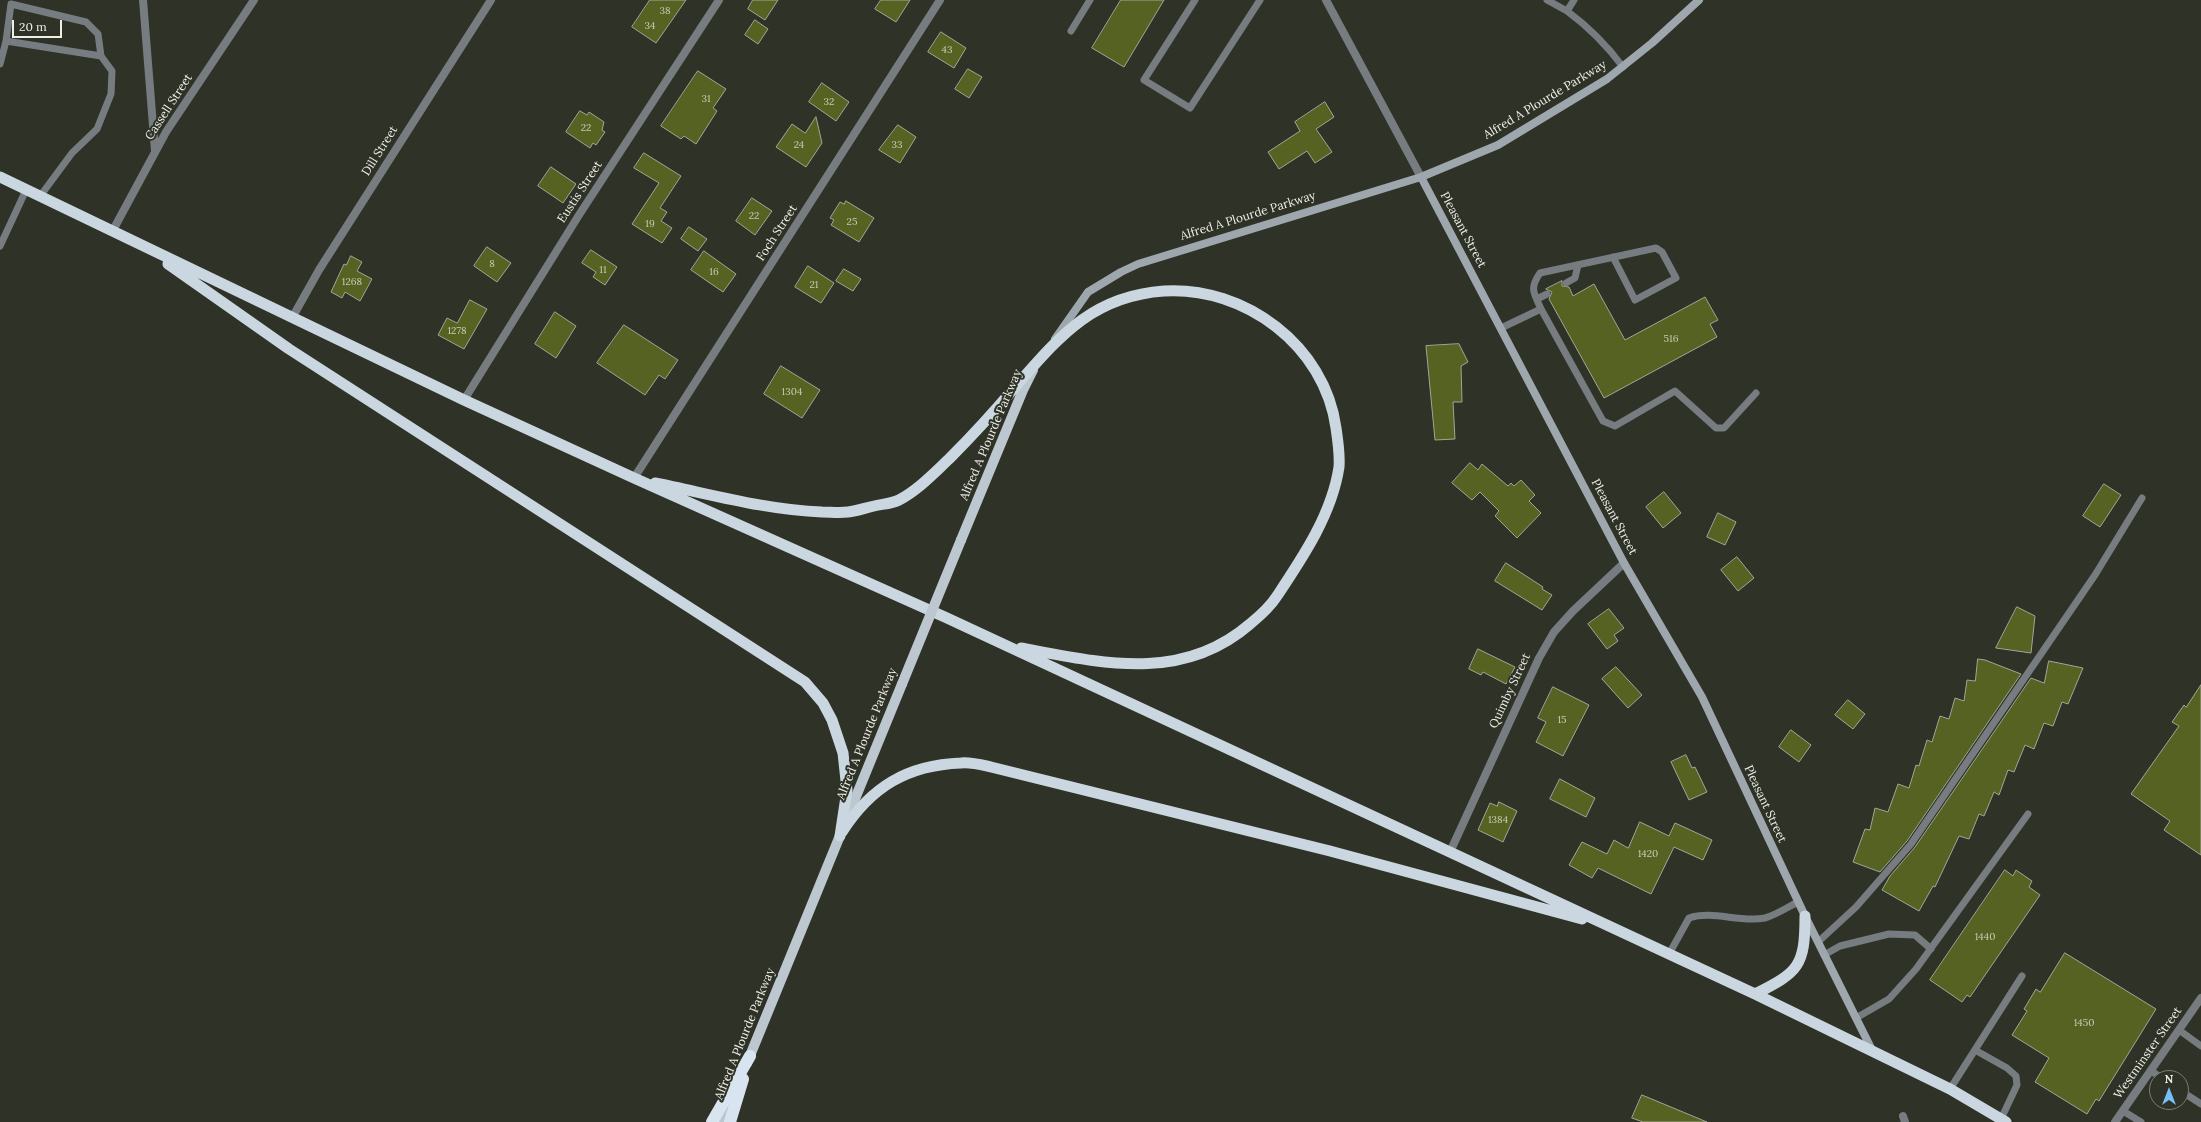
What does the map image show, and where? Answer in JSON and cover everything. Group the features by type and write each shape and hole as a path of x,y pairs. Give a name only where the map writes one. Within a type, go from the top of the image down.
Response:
{"highway":[{"path":"0,177 26,190 41,195 112,232 464,400 1004,644 1755,994 1950,1089 2003,1120"},
{"path":"143,247 289,349 462,463 684,602 805,682 823,703 832,720 844,753 847,790 840,836"},
{"path":"634,478 794,511 847,512 898,501 925,482 974,434 1063,334 1085,316 1110,304 1136,295 1164,291 1192,292 1232,301 1258,313 1280,330 1308,360 1323,384 1330,402 1336,427 1339,466 1329,502 1308,549 1270,606 1233,639 1212,651 1182,660 1153,664 1101,663 1004,644"},
{"path":"840,836 868,798 894,779 931,766 962,762 991,767 1322,850 1531,904 1618,930"},
{"path":"1755,994 1787,977 1797,966 1805,944 1805,916"},
{"path":"712,1122 750,1056"},
{"path":"730,1122 750,1056"}],"main road":[{"name":"Alfred A Plourde Parkway","path":"723,1122 1023,390 1045,353 1088,292 1120,272 1192,246 1421,177 1498,145 1585,93 1622,67 1658,38 1699,0"},
{"name":"Pleasant Street","path":"1421,177 1624,564 1702,697 1798,902 1872,1050"}],"street":[{"path":"143,0 155,152"},
{"name":"Cassell Street","path":"112,232 166,132 254,0"},
{"name":"Dill Street","path":"292,318 327,257 491,0"},
{"name":"Eustis Street","path":"464,400 579,215 719,0"},
{"name":"Foch Street","path":"634,478 940,0"},
{"name":"Pleasant Street","path":"1326,0 1421,177"},
{"name":"Quimby Street","path":"1450,852 1539,658 1554,632 1573,610 1624,564"},
{"name":"Westminster Street","path":"2152,1070 2201,998"},
{"name":"Westminster Street","path":"2115,1122 2149,1074"}],"lane":[{"path":"1071,31 1090,0"},
{"path":"1195,0 1144,80 1190,108 1260,0"},
{"path":"1547,0 1567,11 1591,29 1607,45 1622,67"},
{"path":"1567,11 1574,0"},
{"path":"0,64 6,41 11,4 86,22 98,34 101,56 112,71 111,94 97,129 72,153 41,195"},
{"path":"6,41 101,56"},
{"path":"0,246 26,190"},
{"path":"1613,257 1635,300 1676,278 1662,252 1656,248 1613,257 1540,273 1534,283 1533,290 1541,309 1603,421 1615,426 1676,391 1716,428 1724,428 1756,393"},
{"path":"1566,282 1575,278 1578,265"},
{"path":"1536,299 1547,294"},
{"path":"1501,328 1541,309"},
{"path":"1818,942 1856,907 1911,844 2091,582 2142,498"},
{"path":"1856,1018 1889,999 1916,969 2028,814"},
{"path":"1669,954 1689,918 1702,914 1739,919 1765,918 1798,902"},
{"path":"1824,955 1840,946 1889,934 1914,935 1931,949"},
{"path":"1950,1089 2022,976"},
{"path":"2179,1030 2201,1046"},
{"path":"1975,1050 2007,1068 2016,1076 2017,1085 2003,1120"},
{"path":"2189,1096 2201,1104"},
{"path":"2123,1110 2141,1122"}],"building":[{"path":"650,0 686,0 656,43 632,27"},
{"path":"753,0 778,0 765,20 748,9"},
{"path":"881,0 910,0 896,22 875,9"},
{"path":"1121,0 1164,0 1124,67 1092,48"},
{"path":"755,20 768,29 758,44 745,35"},
{"path":"941,32 966,48 954,68 928,52"},
{"path":"968,69 982,77 969,98 955,89"},
{"path":"698,71 726,89 713,108 717,111 696,144 684,136 681,139 661,126"},
{"path":"822,83 849,102 836,121 809,102"},
{"path":"1325,102 1334,117 1316,129 1332,152 1315,163 1307,151 1279,169 1268,152 1300,131 1295,122"},
{"path":"580,111 587,115 589,112 604,122 602,130 605,132 596,145 593,143 590,148 566,132"},
{"path":"816,117 822,143 806,167 776,147 792,124 805,133"},
{"path":"898,125 916,137 900,163 879,150"},
{"path":"644,153 681,176 660,208 667,212 661,221 672,228 662,243 632,224 659,183 634,168"},
{"path":"551,167 576,184 563,203 538,186"},
{"path":"752,198 772,211 755,235 736,221"},
{"path":"846,201 874,218 859,242 831,225 834,220 830,218 840,202 844,204"},
{"path":"689,227 707,239 698,251 681,239"},
{"path":"487,247 511,263 497,282 474,266"},
{"path":"591,250 617,267 605,285 593,277 596,272 582,263"},
{"path":"704,251 736,274 723,292 691,270"},
{"path":"351,256 362,262 357,271 372,279 360,301 345,292 342,298 331,292 344,264 346,265"},
{"path":"808,266 834,283 821,303 795,287"},
{"path":"844,269 861,279 853,291 836,281"},
{"path":"1562,281 1562,286 1569,287 1573,296 1594,284 1625,340 1705,297 1718,320 1710,324 1717,337 1604,398 1549,299 1552,292 1546,289"},
{"path":"470,300 487,309 464,349 438,335 447,318 457,323"},
{"path":"555,312 576,326 556,358 535,344"},
{"path":"624,325 678,360 665,379 659,375 645,395 597,363"},
{"path":"1459,344 1468,362 1461,366 1462,402 1453,402 1455,439 1435,440 1426,346"},
{"path":"781,366 820,390 802,418 764,394"},
{"path":"1470,463 1478,470 1482,464 1508,486 1511,483 1514,486 1521,480 1535,495 1529,501 1541,513 1517,538 1495,516 1499,511 1480,492 1472,500 1452,483"},
{"path":"2104,484 2121,495 2100,527 2083,516"},
{"path":"1664,492 1681,513 1663,528 1646,507"},
{"path":"1718,513 1736,522 1725,545 1707,537"},
{"path":"1737,557 1754,578 1738,591 1721,570"},
{"path":"1506,563 1543,587 1542,589 1552,595 1542,610 1495,581"},
{"path":"2017,607 2035,616 2031,653 1996,648"},
{"path":"1609,609 1624,628 1614,635 1618,641 1607,649 1588,624"},
{"path":"1478,649 1515,667 1506,684 1483,672 1481,675 1469,669"},
{"path":"1978,659 1985,660 2021,674 1907,841 1880,872 1853,862 1865,829 1870,830 1875,808 1888,812 1898,784 1909,788 1916,765 1919,766 1927,740 1932,742 1940,716 1949,719 1955,698 1964,701 1967,680 1975,681"},
{"path":"2049,661 2083,668 2068,704 2062,702 2053,726 2044,723 2034,749 2025,745 2014,772 2008,770 1999,795 1994,792 1984,816 1979,814 1969,839 1959,836 1935,887 1933,886 1919,911 1882,890 1890,876 1915,847 2031,678 2044,683"},
{"path":"1616,667 1642,695 1628,708 1602,679"},
{"path":"2201,685 2201,855 2164,830 2170,821 2131,794 2179,726 2172,722 2184,705 2186,707"},
{"path":"1553,687 1589,705 1563,756 1536,742 1546,722 1538,718"},
{"path":"1848,700 1865,714 1853,729 1835,715"},
{"path":"1791,730 1811,745 1799,762 1779,747"},
{"path":"1686,755 1692,768 1695,767 1707,792 1689,800 1671,762"},
{"path":"1560,779 1595,798 1586,817 1550,799"},
{"path":"1499,802 1517,811 1503,842 1478,830 1490,803 1497,806"},
{"path":"1640,822 1669,836 1675,823 1712,840 1703,860 1674,847 1651,894 1598,868 1592,878 1569,865 1582,842 1607,854 1614,840 1628,848"},
{"path":"2005,870 2013,876 2016,870 2032,881 2029,887 2040,895 1970,997 1967,995 1962,1002 1930,980"},
{"path":"2065,953 2156,1009 2099,1101 2096,1099 2087,1114 2035,1082 2049,1058 2012,1035 2027,1011 2024,1009 2036,989 2040,992"},
{"path":"1642,1095 1707,1122 1643,1122 1632,1118"}]}
